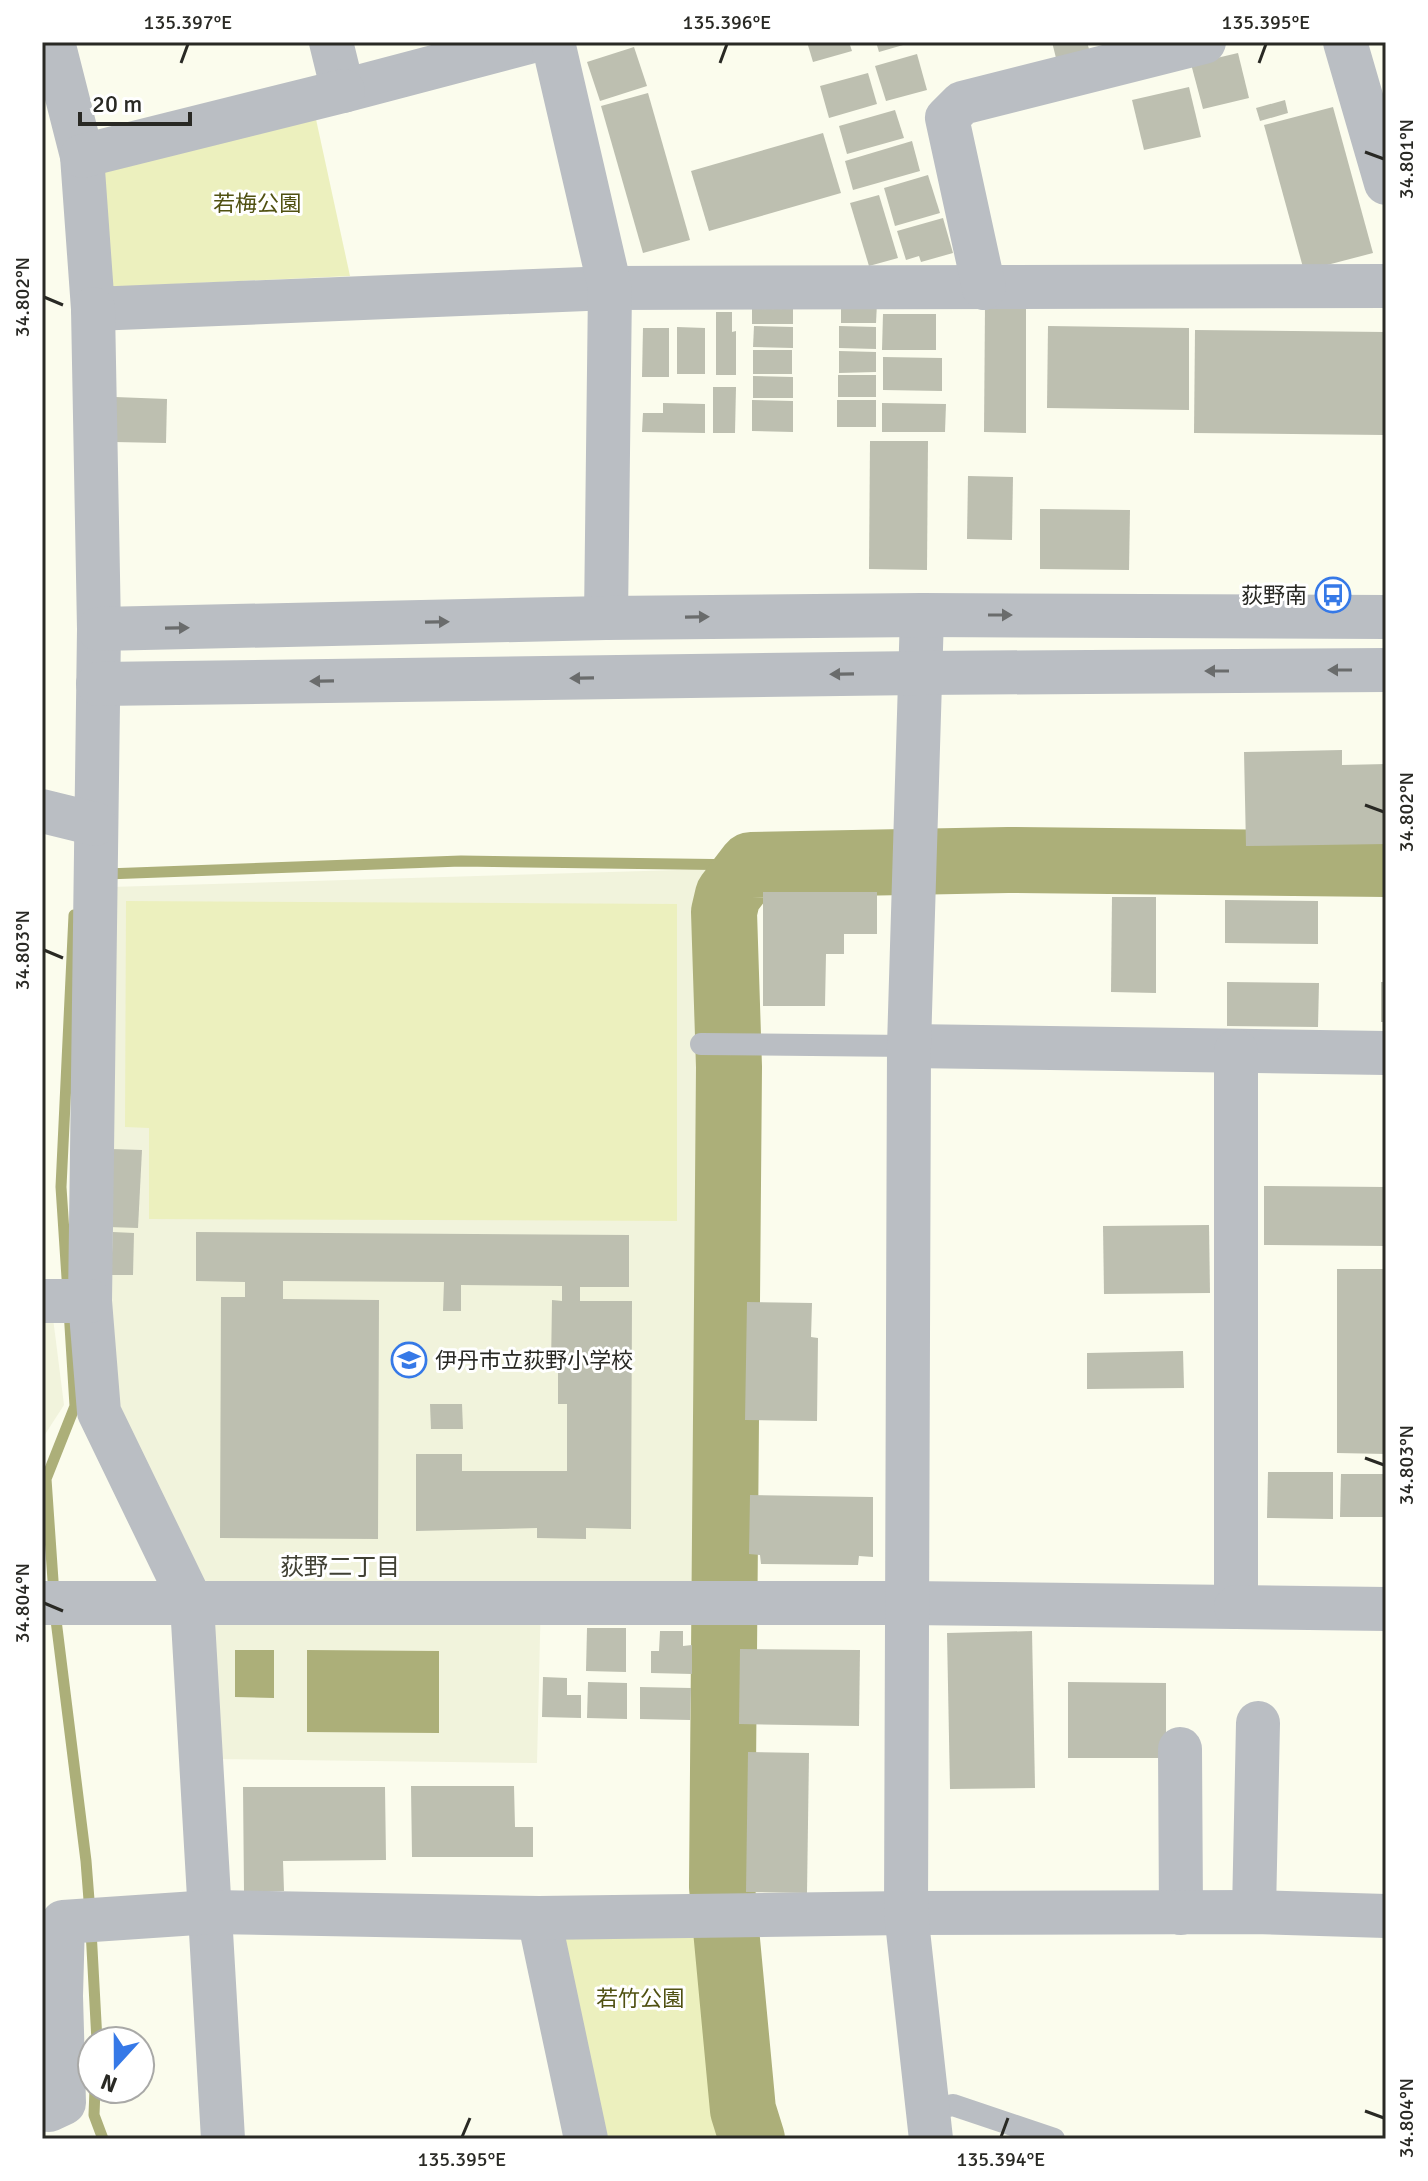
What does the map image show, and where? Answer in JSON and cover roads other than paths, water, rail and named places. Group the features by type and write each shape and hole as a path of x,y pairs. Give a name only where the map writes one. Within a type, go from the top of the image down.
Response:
{"street":[{"path":"53,42 82,156 93,309 99,629 90,1301 99,1412 192,1604 223,2139"},
{"path":"331,42 343,91"},
{"path":"82,156 529,42"},
{"path":"553,42 610,288 606,618"},
{"path":"984,288 947,118 962,103 1204,42"},
{"path":"1345,42 1386,183"},
{"path":"93,309 610,288 1386,286"},
{"path":"99,629 922,615 1386,617"},
{"path":"922,615 909,1046 906,1913 928,2125"},
{"path":"98,684 1386,670"},
{"path":"42,811 95,824"},
{"path":"909,1046 1386,1053"},
{"path":"1236,1051 1236,1607"},
{"path":"42,1301 90,1301"},
{"path":"42,1603 907,1603 1386,1609"},
{"path":"1254,1912 1258,1723"},
{"path":"1180,1749 1181,1913"},
{"path":"42,2107 49,2110 64,2103 51,1992 63,1922 211,1912 539,1918 1254,1912 1386,1916"},
{"path":"539,1918 586,2139"}],"lane":[{"path":"701,1044 909,1046"},
{"path":"928,2125 953,2105 1054,2139"}],"waterway":[{"path":"752,2139 743,2110 722,1887 729,1067 724,912 728,895 751,865 1008,860 1386,864"},
{"path":"106,874 461,861 751,865"},
{"path":"68,1293 61,1187 74,915"},
{"path":"54,1595 46,1479 75,1406 69,1310"},
{"path":"55,1612 90,1913"},
{"path":"91,1930 96,2025"},
{"path":"94,2105 94,2115 103,2139"}],"place":[{"name":"荻野南","path":"1333,595"},
{"name":"伊丹市立荻野小学校","path":"409,1360"}],"district":[{"name":"荻野二丁目","path":"340,1567"}],"park label":[{"name":"若梅公園","path":"257,203"},
{"name":"若竹公園","path":"640,1998"}]}
